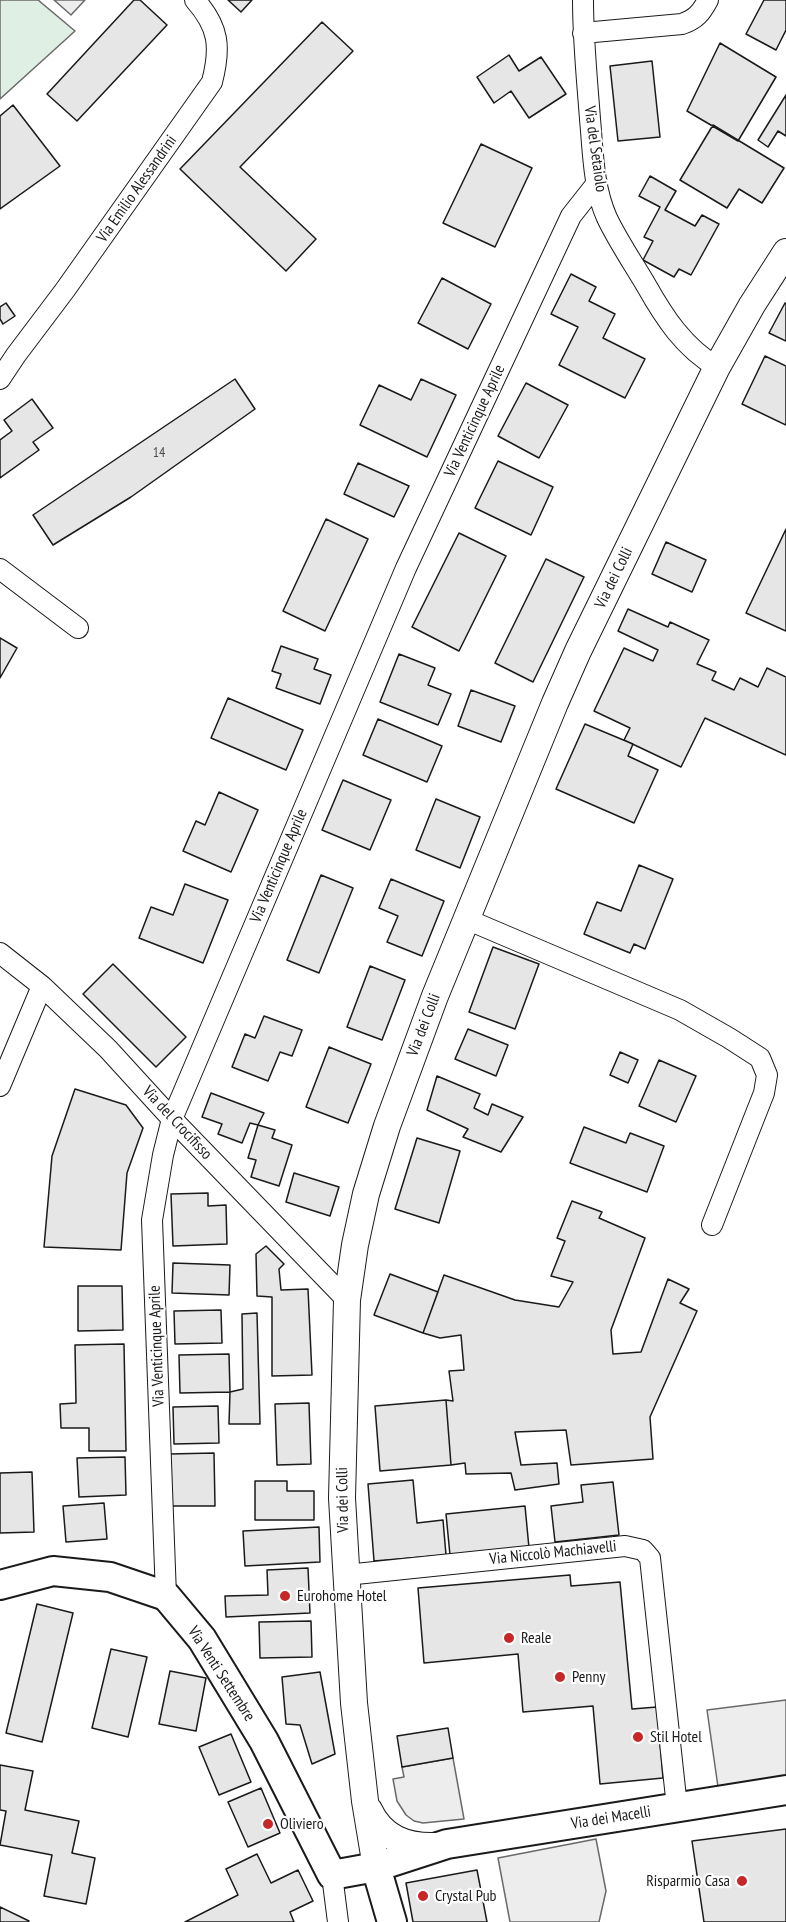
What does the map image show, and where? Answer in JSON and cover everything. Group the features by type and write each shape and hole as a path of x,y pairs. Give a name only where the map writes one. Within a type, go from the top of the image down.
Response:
{"main road":[{"path":"0,1585 53,1571 110,1577 166,1596"},
{"name":"Via Venti Settembre","path":"166,1596 202,1639 264,1741 332,1875"},
{"name":"Via dei Macelli","path":"332,1875 376,1867 437,1846 786,1790"},
{"path":"376,1867 392,1922"}],"street":[{"name":"Via Emilio Alessandrini","path":"2,372 65,290 212,82 217,63 218,42 212,24 195,0"},
{"name":"Via del Setaiolo","path":"583,0 583,33 597,183 607,216 665,319 706,361 717,367"},
{"path":"583,33 682,24 693,21 701,13 708,0"},
{"name":"Via Venticinque Aprile","path":"166,1596 152,1220 162,1155 172,1119 406,568 571,216 597,183"},
{"name":"Via dei Colli","path":"376,1867 364,1801 354,1703 342,1486 347,1300 355,1245 366,1194 387,1126 466,919 578,651 717,367 752,305 786,252"},
{"path":"0,569 78,628"},
{"path":"466,919 680,1010 760,1058 767,1075 764,1094 712,1225"},
{"name":"Via del Crocifisso","path":"0,953 42,986 108,1049 172,1119 347,1300"},
{"path":"0,1086 42,986"},
{"name":"Via Niccolò Machiavelli","path":"346,1575 625,1546 643,1551 650,1558 677,1807"},
{"name":"Via dei Macelli","path":"364,1801 374,1821 384,1833 395,1840 415,1846 437,1846"},
{"path":"332,1875 338,1922"}],"green space":[{"path":"0,0 38,0 75,31 0,99"}],"shaded area":[{"path":"54,0 85,0 71,15"},
{"path":"786,1700 786,1778 718,1787 707,1710"},
{"path":"453,1758 464,1819 423,1823 414,1821 406,1815 397,1801 393,1779 404,1777 402,1767"},
{"path":"596,1839 606,1891 599,1922 510,1922 498,1858"}],"building":[{"path":"134,0 140,0 167,25 77,121 47,94"},
{"path":"228,0 252,0 241,12"},
{"path":"764,0 786,0 786,30 776,50 746,34"},
{"path":"322,22 353,51 240,167 316,239 286,271 180,169"},
{"path":"720,43 776,77 738,141 687,111"},
{"path":"509,55 519,71 541,57 566,94 529,118 511,91 494,103 477,77"},
{"path":"652,61 660,137 618,141 610,66"},
{"path":"786,95 786,136 778,131 768,147 758,140"},
{"path":"13,105 60,166 0,209 0,116"},
{"path":"713,125 784,168 762,203 739,189 727,208 680,180"},
{"path":"481,144 532,168 495,247 443,223"},
{"path":"650,176 676,191 665,210 695,226 702,215 719,224 691,275 679,269 674,277 643,260 653,241 644,237 660,207 639,196"},
{"path":"571,274 596,287 589,301 615,314 603,338 645,359 625,398 559,365 578,327 551,314"},
{"path":"442,278 491,304 468,349 418,323"},
{"path":"6,303 15,316 3,324 0,319 0,307"},
{"path":"786,303 786,341 769,333"},
{"path":"765,356 786,366 786,425 742,404"},
{"path":"235,379 255,409 131,497 53,545 33,515"},
{"path":"421,379 456,395 427,457 360,425 379,385 411,400"},
{"path":"526,383 568,405 539,458 498,436"},
{"path":"32,399 53,428 33,442 39,450 0,478 0,440 12,431 4,420"},
{"path":"498,461 553,487 531,535 475,508"},
{"path":"358,463 409,486 394,517 344,494"},
{"path":"326,519 368,539 325,631 283,611"},
{"path":"786,529 786,631 746,613"},
{"path":"459,533 506,556 459,651 412,627"},
{"path":"666,542 706,560 692,592 652,574"},
{"path":"546,559 584,577 533,682 495,663"},
{"path":"628,609 668,627 670,622 709,640 697,664 716,672 712,680 734,690 740,678 758,687 767,668 786,677 786,755 705,718 681,767 624,740 630,728 594,711 624,648 653,661 658,650 618,631"},
{"path":"0,638 17,648 0,678"},
{"path":"281,646 318,659 314,669 331,675 320,704 276,688 281,674 272,671"},
{"path":"399,654 435,668 428,685 451,694 438,725 380,702"},
{"path":"471,690 515,706 501,742 458,726"},
{"path":"228,698 303,730 286,770 211,738"},
{"path":"378,719 442,746 427,782 363,755"},
{"path":"585,724 633,744 628,756 658,770 634,823 556,789"},
{"path":"343,780 391,800 370,850 322,830"},
{"path":"219,792 258,810 231,872 183,851 196,821 205,825"},
{"path":"436,799 480,817 460,868 416,850"},
{"path":"639,865 673,879 645,949 634,944 630,953 584,934 597,902 621,911"},
{"path":"321,875 353,888 319,973 287,960"},
{"path":"391,879 444,901 422,956 387,942 398,916 379,908"},
{"path":"185,884 228,900 203,963 139,938 151,907 173,915"},
{"path":"493,947 539,964 515,1029 469,1012"},
{"path":"113,964 186,1037 156,1067 83,994"},
{"path":"370,966 405,980 382,1040 347,1027"},
{"path":"264,1016 302,1030 292,1056 280,1052 268,1081 232,1067 245,1034 255,1038"},
{"path":"468,1029 508,1045 496,1076 455,1059"},
{"path":"329,1047 371,1064 348,1123 306,1107"},
{"path":"620,1052 638,1060 628,1083 610,1075"},
{"path":"659,1060 696,1076 676,1122 639,1106"},
{"path":"437,1076 480,1094 474,1108 488,1115 492,1104 523,1117 501,1152 463,1137 468,1129 427,1110"},
{"path":"75,1089 126,1105 143,1128 127,1173 121,1250 44,1247 52,1156"},
{"path":"211,1093 264,1113 258,1125 250,1123 242,1143 218,1134 222,1124 202,1117"},
{"path":"258,1125 275,1130 272,1138 292,1145 279,1186 251,1177 256,1160 248,1158"},
{"path":"584,1127 626,1143 630,1133 664,1146 647,1192 570,1163"},
{"path":"417,1138 460,1151 439,1223 395,1209"},
{"path":"294,1173 339,1187 330,1216 286,1202"},
{"path":"208,1193 208,1206 226,1205 227,1244 173,1246 171,1194"},
{"path":"572,1201 602,1212 599,1218 645,1238 611,1330 613,1354 641,1352 668,1279 689,1289 680,1303 697,1311 650,1417 653,1459 571,1465 566,1430 515,1432 521,1465 557,1463 559,1484 515,1490 511,1473 466,1474 465,1463 451,1465 446,1400 453,1401 449,1371 464,1370 461,1335 440,1338 423,1333 444,1275 515,1300 559,1307 573,1282 551,1276 565,1241 557,1238"},
{"path":"266,1246 284,1264 279,1269 281,1290 308,1289 312,1375 272,1376 272,1297 257,1296 256,1254"},
{"path":"173,1263 230,1265 229,1295 172,1293"},
{"path":"390,1274 438,1292 423,1333 374,1315"},
{"path":"78,1286 122,1286 123,1330 78,1331"},
{"path":"221,1310 222,1343 175,1344 174,1311"},
{"path":"257,1313 260,1424 229,1424 230,1392 243,1389 242,1314"},
{"path":"124,1344 126,1451 89,1451 89,1428 61,1428 60,1404 76,1403 75,1345"},
{"path":"229,1354 230,1392 180,1393 179,1355"},
{"path":"446,1400 451,1465 380,1471 375,1406"},
{"path":"309,1403 311,1464 277,1465 275,1404"},
{"path":"218,1406 219,1443 174,1444 173,1407"},
{"path":"214,1453 215,1506 170,1506 169,1454"},
{"path":"125,1457 126,1495 79,1497 77,1458"},
{"path":"32,1472 34,1532 0,1533 0,1473"},
{"path":"413,1480 417,1523 443,1520 446,1555 374,1561 368,1484"},
{"path":"255,1481 287,1481 287,1491 314,1491 314,1520 255,1520"},
{"path":"613,1482 619,1535 555,1542 551,1506 583,1502 581,1485"},
{"path":"104,1503 107,1539 66,1542 63,1506"},
{"path":"525,1506 529,1548 450,1555 446,1514"},
{"path":"319,1527 320,1562 245,1566 243,1531"},
{"path":"308,1568 310,1613 226,1617 225,1596 268,1595 267,1570"},
{"path":"570,1575 571,1586 620,1582 632,1709 657,1707 663,1778 600,1784 593,1706 523,1712 518,1654 424,1663 418,1588"},
{"path":"37,1604 73,1613 42,1742 6,1733"},
{"path":"311,1621 312,1657 260,1658 259,1622"},
{"path":"111,1649 147,1657 128,1737 92,1728"},
{"path":"170,1671 206,1678 196,1731 159,1724"},
{"path":"320,1672 335,1754 312,1764 300,1725 286,1724 282,1677"},
{"path":"448,1728 453,1758 402,1767 397,1736"},
{"path":"231,1734 251,1782 219,1795 199,1747"},
{"path":"0,1765 33,1771 25,1810 79,1821 72,1853 95,1858 86,1904 44,1896 52,1855 0,1845 6,1811 0,1810"},
{"path":"261,1788 280,1833 248,1847 228,1802"},
{"name":"Risparmio Casa","path":"786,1829 786,1922 704,1922 692,1841"},
{"path":"257,1854 271,1883 298,1870 313,1901 290,1912 294,1922 185,1922 238,1895 226,1869"},
{"path":"477,1870 487,1922 413,1922 406,1883"},
{"path":"0,1907 29,1921 0,1922"}],"place":[{"name":"Eurohome Hotel","path":"285,1596"},
{"name":"Reale","path":"509,1638"},
{"name":"Penny","path":"560,1677"},
{"name":"Stil Hotel","path":"638,1737"},
{"name":"Oliviero","path":"268,1824"},
{"name":"Risparmio Casa","path":"742,1881"},
{"name":"Crystal Pub","path":"423,1896"}]}
